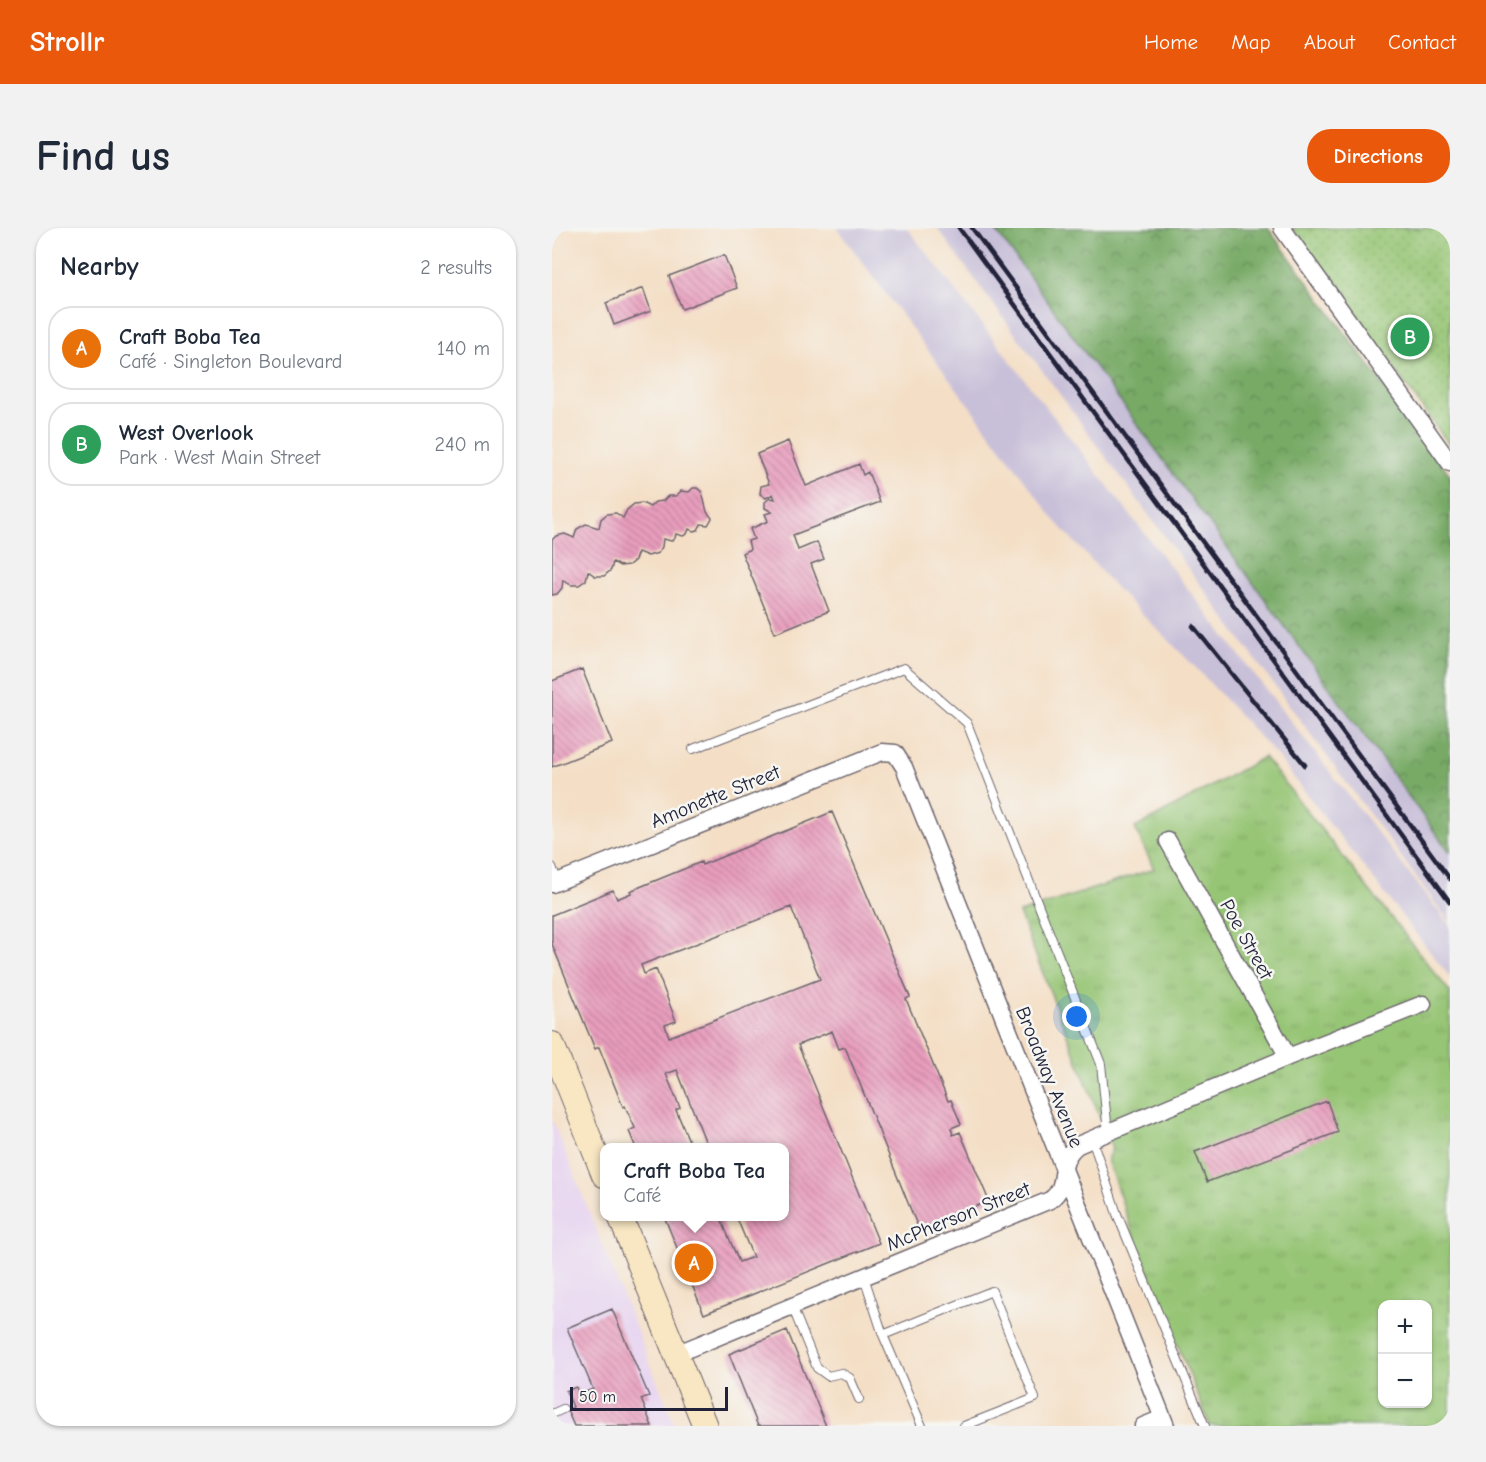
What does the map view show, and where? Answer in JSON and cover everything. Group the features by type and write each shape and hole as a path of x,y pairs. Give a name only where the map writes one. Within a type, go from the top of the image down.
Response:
{"main road":[{"path":"552,1044 600,1165"},
{"path":"622,1221 705,1426"}],"street":[{"path":"1282,228 1450,463"},
{"name":"Amonette Street","path":"554,878 882,752 895,753"},
{"name":"Broadway Avenue","path":"895,753 904,767 1165,1422"},
{"name":"Poe Street","path":"1168,841 1288,1057"},
{"path":"1063,1166 1069,1152 1092,1139 1288,1057 1423,1004"},
{"name":"McPherson Street","path":"676,1354 1050,1200 1057,1196 1063,1182 1063,1166"},
{"path":"1143,1426 1165,1422"}],"lane":[{"path":"693,749 904,668 967,723 1101,1064 1108,1132"},
{"path":"1092,1139 1117,1215 1204,1426"},
{"path":"864,1277 883,1335 922,1426"},
{"path":"883,1335 992,1291 1035,1398 964,1426"},
{"path":"792,1306 817,1368 828,1376 842,1373 850,1378 859,1399"},
{"path":"552,1414 562,1409"}],"shaded area":[{"path":"837,228 907,228 1450,926 1450,977 1277,756 1198,670 1118,590 1053,518"},
{"path":"937,228 1091,228 1450,736 1450,923"},
{"path":"552,1119 675,1426 552,1426"}],"green space":[{"path":"994,228 1268,228 1450,475 1450,853"},
{"path":"1292,228 1450,228 1450,446"},
{"path":"1264,757 1450,992 1450,1426 1210,1426 1133,1233 1107,1160 1112,1148 1019,913 1154,869 1135,828"}],"building":[{"path":"724,255 737,288 682,309 669,276"},
{"path":"643,288 651,311 614,325 606,303"},
{"path":"788,441 806,486 859,464 863,475 868,472 880,502 793,535 798,550 817,542 824,559 811,564 829,611 775,633 742,553 750,549 748,541 754,539 750,529 768,521 765,514 772,512 765,508 765,502 770,498 775,499 773,494 766,498 760,494 761,486 769,484 757,454"},
{"path":"693,488 702,492 707,512 712,518 708,525 701,524 698,530 689,529 683,536 676,534 671,541 663,539 658,553 648,556 638,552 635,560 629,565 620,566 613,562 611,570 604,576 595,576 588,571 586,580 579,585 571,585 563,580 562,588 557,594 552,595 552,540 556,536 565,534 574,538 577,529 586,524 599,528 601,519 607,514 616,513 623,518 634,504 642,503 650,507 668,496 676,496 681,491 689,492"},
{"path":"582,669 612,743 552,767 552,681"},
{"path":"832,812 910,997 906,999 948,1101 951,1100 961,1124 951,1128 953,1135 960,1132 989,1201 919,1230 845,1047 839,1049 832,1031 798,1045 879,1243 704,1314 666,1221 722,1221 739,1262 753,1257 738,1221 789,1221 789,1143 706,1143 677,1070 666,1074 680,1108 676,1110 690,1143 634,1143 629,1131 635,1128 625,1106 623,1107 599,1047 595,1049 552,944 552,915 613,890 617,899 631,893 630,891 701,862 702,865","holes":["791,907 820,979 669,1037 665,1025 676,1021 656,969 644,974 641,965"]},
{"path":"1327,1101 1338,1132 1207,1182 1195,1152"},
{"path":"612,1309 649,1396 641,1399 652,1426 574,1426 567,1410 573,1407 566,1391 576,1387 579,1395 593,1389 567,1328"},
{"path":"787,1330 826,1426 758,1426 729,1354"}],"railway":[{"path":"959,228 1450,902"},
{"path":"972,228 1450,879"},
{"path":"1193,626 1305,765"}],"place":[{"name":"West Overlook","path":"1410,337"},
{"name":"Craft Boba Tea","path":"694,1263"}]}
